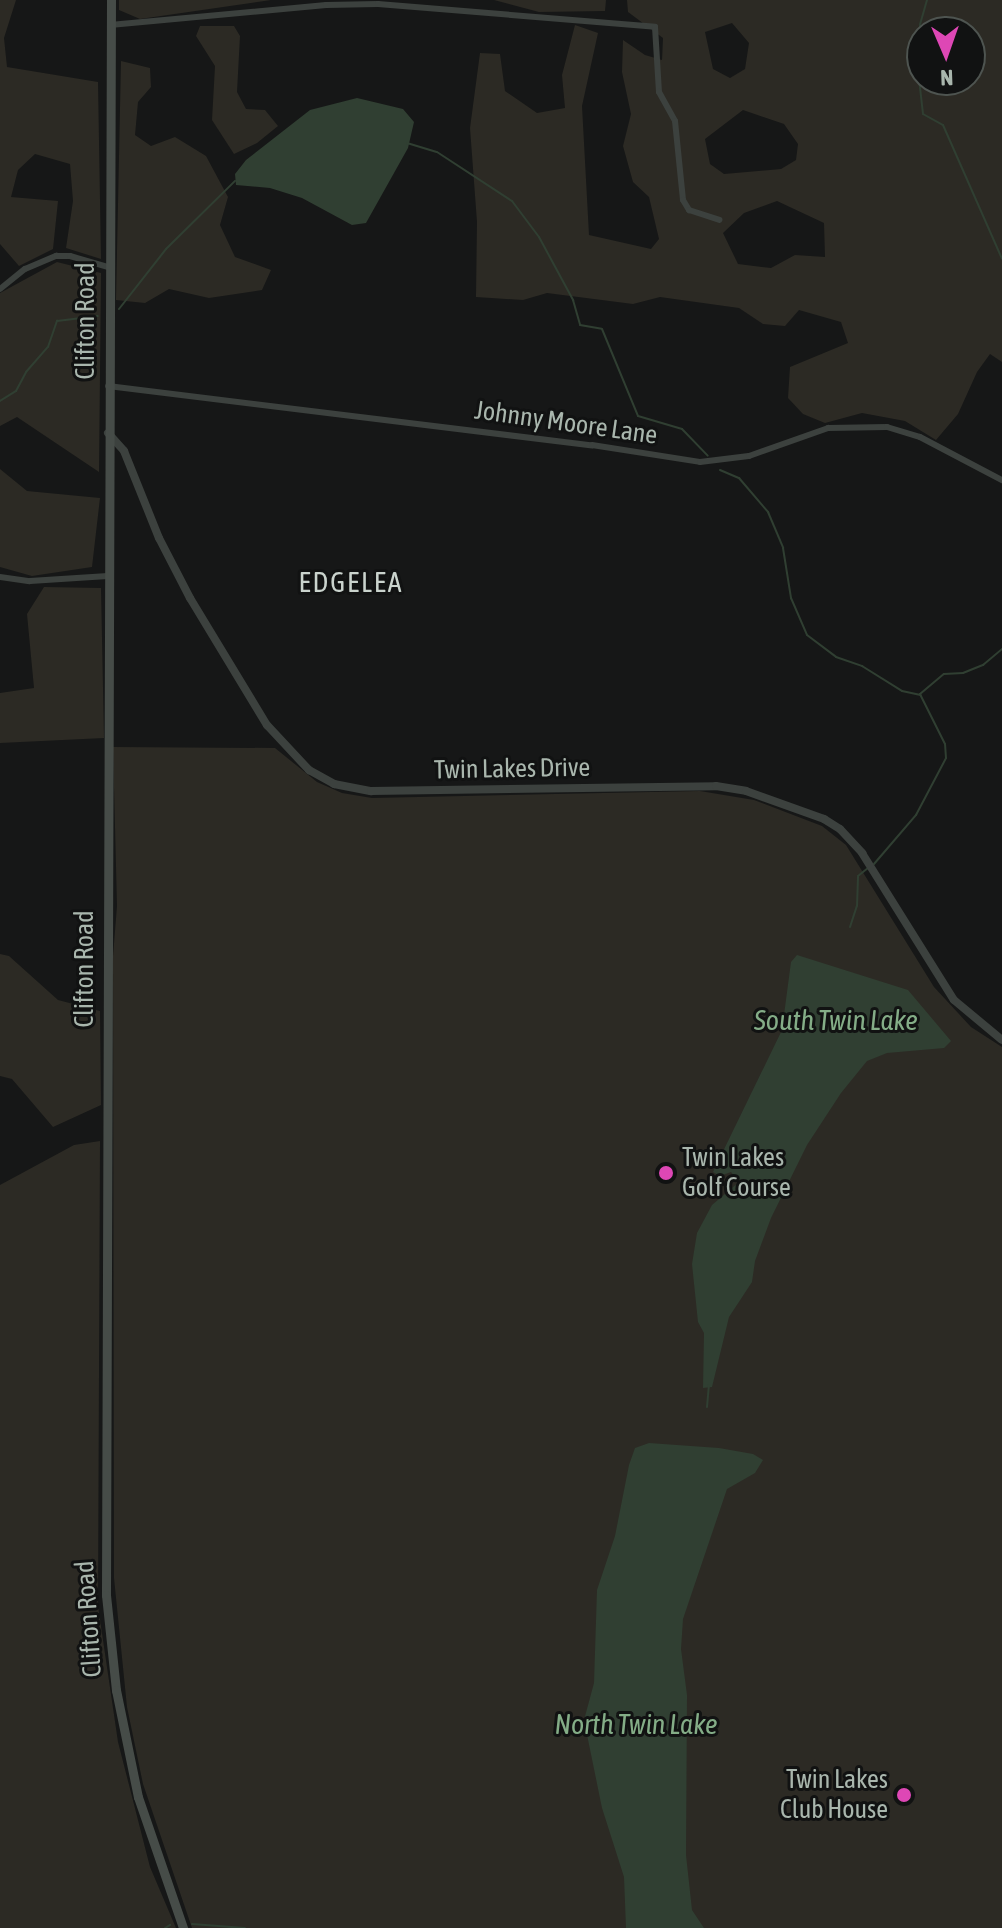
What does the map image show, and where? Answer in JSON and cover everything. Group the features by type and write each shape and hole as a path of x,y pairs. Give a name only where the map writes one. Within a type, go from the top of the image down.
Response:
{"main road":[{"name":"Clifton Road","path":"111,0 106,1595 116,1690 138,1797 183,1928"}],"street":[{"path":"110,25 326,5 378,4 655,27 659,92 675,121 683,200 689,210 719,220"},
{"path":"0,289 25,269 56,256 70,256 108,267"},
{"name":"Johnny Moore Lane","path":"108,386 605,447 700,462 749,456 828,428 887,427 920,437 1002,480"},
{"name":"Twin Lakes Drive","path":"108,432 124,451 175,572 267,725 290,753 322,779 346,788 371,791 733,788 832,824 866,859 954,1000 1002,1040"},
{"path":"0,577 42,581 108,576"}],"shaded area":[{"path":"0,0 16,0 4,38 7,67 98,82 101,259 66,248 73,201 70,164 35,154 18,170 11,197 58,201 53,249 19,266 0,244"},
{"path":"119,0 271,0 140,19 119,10"},
{"path":"494,0 606,0 605,11 539,12"},
{"path":"627,0 1002,0 1002,362 990,354 977,372 958,414 936,440 905,421 862,413 825,423 803,414 788,398 790,367 848,343 841,322 799,310 785,326 763,324 739,308 660,297 633,304 547,293 523,300 476,297 477,222 470,128 480,53 500,54 505,91 537,113 565,108 562,75 575,25 598,33 582,106 589,235 651,249 659,239 649,197 633,182 623,146 631,114 622,72 623,40 645,55 662,60 663,38 628,12","holes":["732,23 749,43 745,69 730,78 713,69 705,32","743,110 784,124 798,144 796,160 781,169 724,174 710,164 705,139","777,201 824,223 825,257 795,255 771,268 738,264 723,233 744,213"]},
{"path":"200,26 234,26 240,36 237,92 246,109 265,110 278,126 257,143 234,154 212,120 215,66 196,36"},
{"path":"121,61 150,68 151,87 138,102 135,135 151,146 175,137 206,156 228,197 220,225 235,257 271,270 262,290 209,298 169,289 145,303 116,300"},
{"path":"57,262 101,273 99,472 17,417 0,426 0,293"},
{"path":"0,469 27,491 100,498 92,567 32,576 0,567"},
{"path":"44,587 101,588 104,738 0,743 0,693 34,688 27,614"},
{"name":"Twin Lakes Golf Course","path":"113,747 275,748 317,782 342,793 372,798 700,791 754,800 822,826 846,845 934,987 971,1027 1002,1047 1002,1928 192,1928 143,1784 127,1707 114,1578 113,956 117,906"},
{"path":"0,954 9,956 58,1000 100,1011 101,1105 53,1127 12,1079 0,1076"},
{"path":"100,1141 98,1606 118,1742 150,1867 176,1928 0,1928 0,1185 74,1145"}],"water":[{"path":"357,98 403,109 414,122 408,148 366,223 352,225 302,198 270,188 236,185 235,174 246,160 310,110"},
{"name":"South Twin Lake","path":"797,955 908,990 951,1041 944,1048 887,1053 867,1061 841,1093 807,1145 771,1218 755,1261 752,1282 729,1317 712,1387 703,1388 704,1333 698,1322 692,1264 697,1233 712,1205 739,1182 731,1172 720,1176 713,1172 782,1030 791,962"},
{"name":"North Twin Lake","path":"649,1443 719,1448 753,1454 763,1460 755,1473 727,1489 683,1619 681,1649 687,1695 686,1855 692,1910 704,1928 626,1928 624,1877 602,1808 584,1720 594,1683 597,1590 615,1536 635,1448"}],"waterway":[{"path":"927,0 920,25 918,70 923,114 943,125 1002,259"},
{"path":"407,143 437,152 512,201 539,237 573,300 580,325 602,329 638,416 682,429 708,456"},
{"path":"119,309 166,249 235,181"},
{"path":"0,401 16,391 26,372 48,347 57,321 98,316"},
{"path":"720,470 739,478 768,512 783,548 791,598 807,635 836,657 862,666 902,691 921,695"},
{"path":"874,864 916,815 946,758 945,744 920,694 944,674 963,673 983,665 1002,649"},
{"path":"850,927 857,906 858,876 869,867"},
{"path":"707,1407 709,1385"},
{"path":"192,1924 245,1928"},
{"path":"165,1928 170,1925"}],"place":[{"name":"Twin Lakes Golf Course","path":"666,1173"},
{"name":"Twin Lakes Club House","path":"904,1795"}],"district":[{"name":"EDGELEA","path":"351,582"}]}
